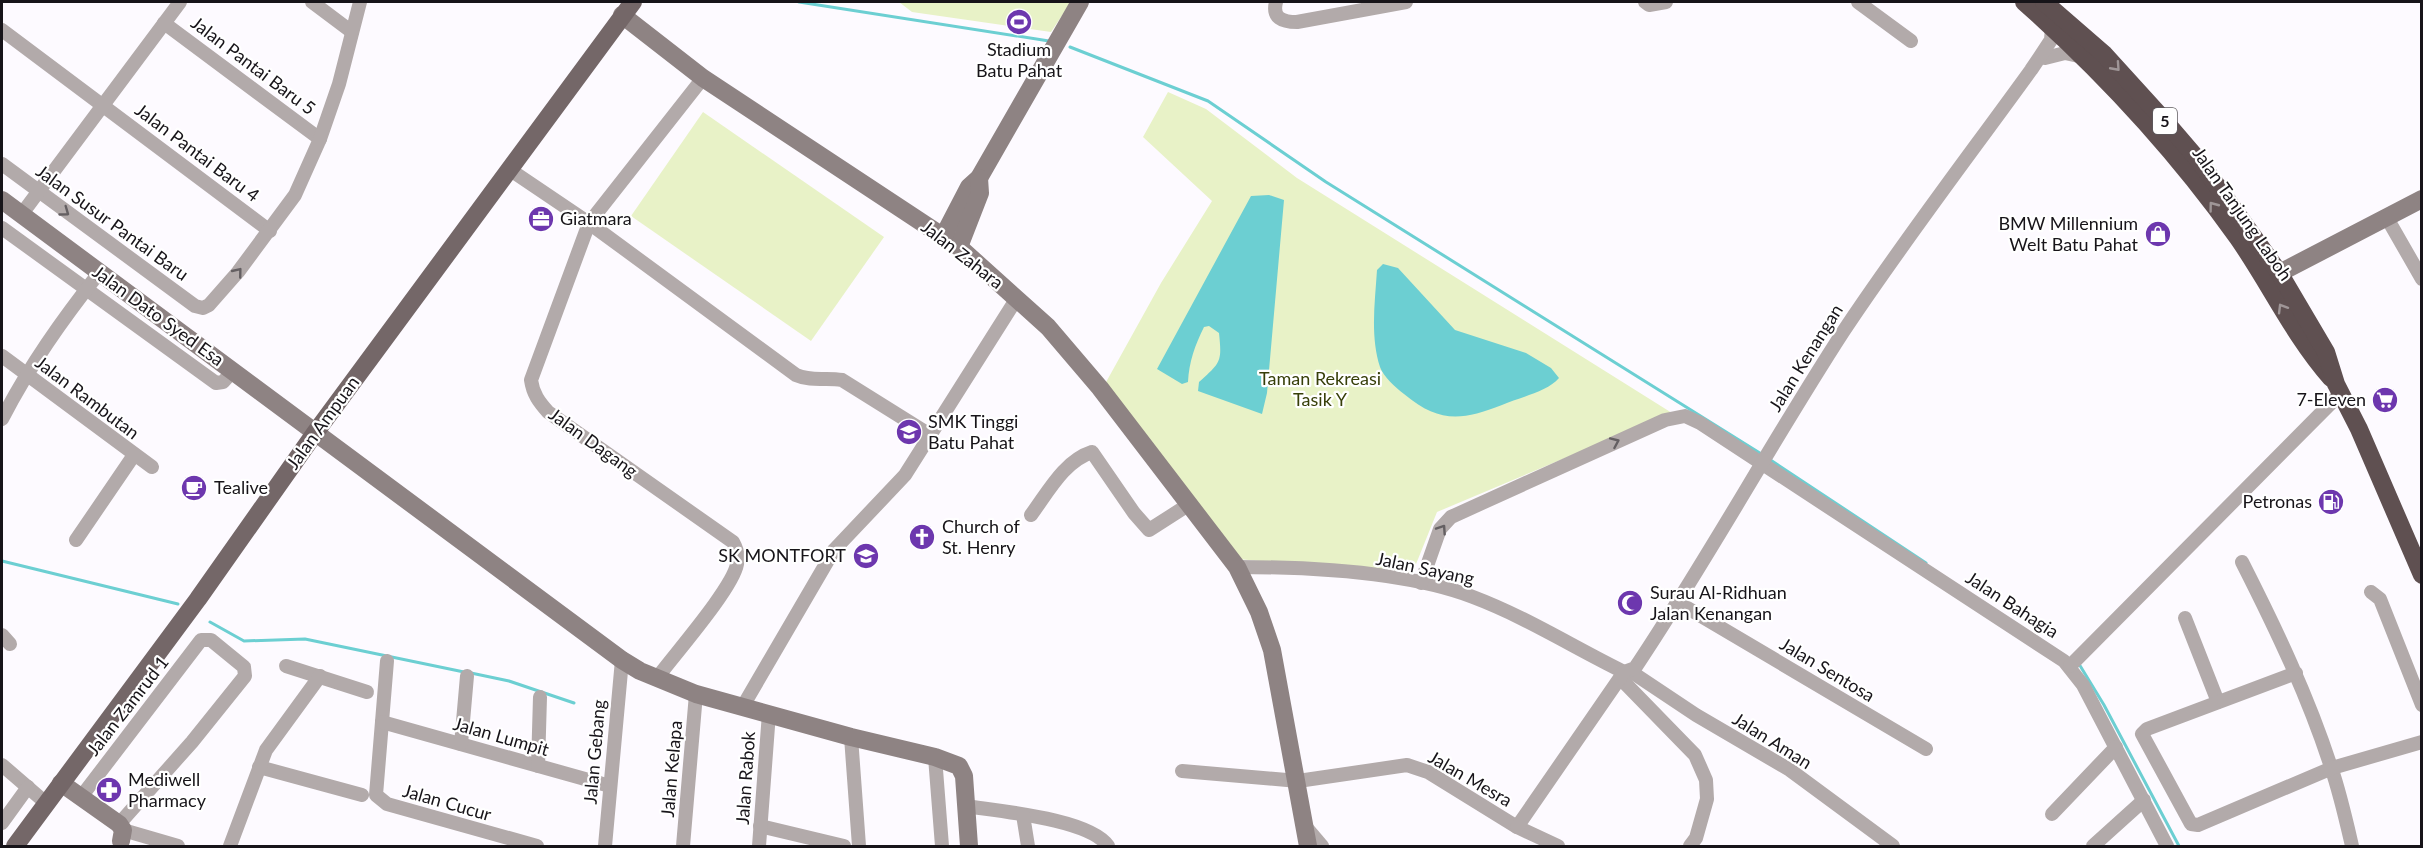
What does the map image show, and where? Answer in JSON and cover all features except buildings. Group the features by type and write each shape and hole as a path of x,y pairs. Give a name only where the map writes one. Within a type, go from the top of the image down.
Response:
{"highway":[{"name":"Jalan Tanjung Laboh","path":"2024,2 2063,31 2104,54 2184,143 2239,215 2272,277"},
{"name":"Jalan Tanjung Laboh","path":"2044,2 2084,57 2161,138 2238,238 2272,277 2326,352 2339,389 2359,429 2421,575"}],"main road":[{"name":"Jalan Ampuan","path":"15,846 184,618 315,433 627,8"}],"street":[{"path":"21,215 180,2"},
{"path":"312,2 352,32"},
{"path":"270,231 295,195 320,139 339,84 360,2"},
{"path":"943,237 969,187 979,178 1080,2"},
{"path":"1275,2 1274,9 1278,18 1285,22 1297,22 1406,2"},
{"path":"1647,3 1666,2"},
{"path":"1858,2 1911,40"},
{"name":"Jalan Zahara","path":"627,8 703,78 959,248 1048,327 1100,388 1180,510 1237,567 1259,612 1272,650 1308,846"},
{"name":"Jalan Pantai Baru 5","path":"164,23 320,139"},
{"name":"Jalan Pantai Baru 4","path":"2,30 270,231"},
{"name":"Jalan Kenangan","path":"2031,70 2045,58 2063,31"},
{"name":"Jalan Kenangan","path":"1625,673 1635,668 1678,603 1765,457 1859,308 2051,40 2063,31"},
{"path":"2045,58 2065,53 2084,57"},
{"name":"Jalan Dagang","path":"657,678 719,597 737,567 738,556 733,542 548,412 532,390 533,372 589,223 703,78"},
{"name":"Jalan Susur Pantai Baru","path":"2,164 195,306 202,308 209,305 270,231"},
{"path":"509,169 589,223 796,375 808,380 830,378 842,380 930,435"},
{"path":"959,248 980,193 979,178"},
{"path":"2272,277 2421,199"},
{"name":"Jalan Dato Syed Esa","path":"2,200 315,433"},
{"path":"2387,218 2421,279"},
{"path":"2,228 216,383 223,382 233,371"},
{"path":"2,419 25,374 54,331 99,273"},
{"path":"743,706 834,550 905,475 1017,298"},
{"name":"Jalan Rambutan","path":"2,356 152,468"},
{"path":"2075,660 2339,389"},
{"name":"Jalan Bahagia","path":"1421,583 1440,529 1451,517 1670,417 1685,416 1765,457 2017,628 2075,660 2084,685 2167,846"},
{"path":"315,433 622,660 696,694 852,737 943,759 962,770 969,846"},
{"path":"1031,514 1061,475 1080,457 1092,452 1134,513 1149,530 1180,510"},
{"path":"76,540 134,456"},
{"path":"2242,562 2296,673 2332,768 2350,846"},
{"name":"Jalan Sayang","path":"1237,567 1274,567 1366,574 1421,583 1471,596 1528,620 1625,673"},
{"path":"2371,592 2380,599 2421,705"},
{"name":"Jalan Sentosa","path":"1678,603 1926,749"},
{"path":"2185,618 2218,702"},
{"name":"Jalan Zamrud 1","path":"81,797 201,640 210,640 244,667 244,676 192,741 121,838"},
{"name":"Jalan Gebang","path":"605,846 622,660"},
{"name":"Jalan Cucur","path":"387,661 376,795 387,804 537,846"},
{"path":"286,666 367,692"},
{"path":"1625,673 1695,755 1706,780 1707,799 1698,844"},
{"name":"Jalan Mesra","path":"1517,827 1625,673"},
{"name":"Jalan Aman","path":"1625,673 1790,770 1893,846"},
{"path":"2296,673 2147,729 2142,734 2191,824 2198,825 2332,768 2421,742"},
{"path":"230,846 266,750 320,676"},
{"path":"461,744 467,676"},
{"name":"Jalan Kelapa","path":"684,846 696,694"},
{"path":"538,766 540,697"},
{"name":"Jalan Rabok","path":"759,846 769,713"},
{"name":"Jalan Lumpit","path":"382,722 610,786"},
{"path":"852,737 859,846"},
{"path":"2052,814 2116,747"},
{"path":"942,846 943,759"},
{"path":"2,765 46,803"},
{"name":"Jalan Mesra","path":"1182,771 1298,782 1407,765 1428,772 1517,827 1558,846"},
{"path":"260,767 362,795"},
{"path":"61,783 81,797 121,838 178,846"},
{"path":"2,823 28,787"},
{"path":"2093,846 2144,800"},
{"path":"966,806 1052,820 1080,828 1096,836 1108,846"},
{"path":"1023,815 1028,846"},
{"path":"760,826 844,846"},
{"path":"1305,826 1322,846"}],"green space":[{"name":"Stadium Batu Pahat","path":"899,2 1071,2 1051,32 912,12"},
{"name":"Taman Rekreasi Tasik Y","path":"1168,92 1206,109 1297,178 1672,413 1437,512 1412,574 1237,559 1105,384 1161,283 1212,201 1143,137"},
{"path":"703,112 884,237 811,341 631,216"}],"water":[{"path":"1269,195 1284,200 1267,393 1262,414 1198,391 1199,382 1212,370 1220,356 1219,333 1209,326 1204,327 1195,347 1188,382 1182,384 1157,369 1251,196"},
{"path":"1383,264 1398,268 1455,330 1526,353 1551,368 1559,378 1540,391 1474,414 1451,416 1440,414 1417,403 1397,389 1387,378 1380,367 1377,355 1374,331 1375,294 1377,270"}],"waterway":[{"path":"799,2 1049,41"},
{"path":"1070,47 1208,101 1326,182 1763,455"},
{"path":"1769,459 1926,563"},
{"path":"2,561 178,604"},
{"path":"210,622 244,641 305,639 464,672"},
{"path":"2079,664 2104,705 2179,846"},
{"path":"471,673 509,681 574,703"}],"place":[{"name":"Stadium Batu Pahat","path":"1019,22"},
{"name":"Giatmara","path":"541,219"},
{"name":"BMW Millennium Welt Batu Pahat","path":"2158,234"},
{"name":"7-Eleven","path":"2385,400"},
{"name":"SMK Tinggi Batu Pahat","path":"909,432"},
{"name":"Tealive","path":"194,488"},
{"name":"Petronas","path":"2331,502"},
{"name":"Church of St. Henry","path":"922,537"},
{"name":"SK MONTFORT","path":"866,556"},
{"name":"Surau Al-Ridhuan Jalan Kenangan","path":"1630,603"},
{"name":"Mediwell Pharmacy","path":"109,790"}]}
